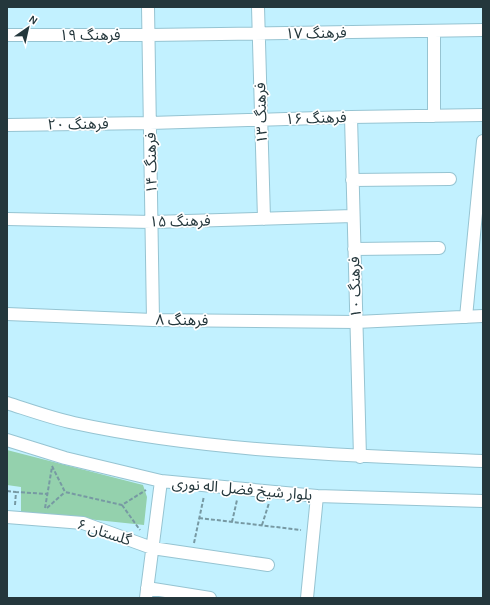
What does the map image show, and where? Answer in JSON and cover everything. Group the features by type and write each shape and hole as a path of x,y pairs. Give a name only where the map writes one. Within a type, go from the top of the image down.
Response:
{"street":[{"name":"فرهنگ ۱۴","path":"148,7 153,320"},
{"name":"فرهنگ ۱۳","path":"258,7 264,219"},
{"name":"فرهنگ ۱۷","path":"148,35 483,30"},
{"path":"434,31 434,116"},
{"name":"فرهنگ ۱۹","path":"7,35 148,35"},
{"name":"فرهنگ ۱۶","path":"150,123 483,115"},
{"name":"فرهنگ ۱۰","path":"351,117 360,457"},
{"name":"فرهنگ ۲۰","path":"7,124 150,123"},
{"path":"466,317 479,229 483,141"},
{"path":"352,180 450,179"},
{"name":"فرهنگ ۱۵","path":"7,219 152,222 353,216"},
{"path":"354,249 439,248"},
{"name":"فرهنگ ۸","path":"7,314 153,320 356,322 483,316"},
{"path":"7,403 73,423 170,440 275,451 360,457 483,462"},
{"name":"بلوار شیخ فضل اله نوری","path":"7,440 65,458 161,481 316,496 483,501"},
{"path":"161,481 146,593 210,598"},
{"path":"307,598 316,496"},
{"name":"گلستان ۶","path":"11,517 83,522 152,548 268,565"}],"path":[{"path":"52,466 65,492 45,510 52,466"},
{"path":"122,505 161,481"},
{"path":"192,554 206,485"},
{"path":"232,522 240,488"},
{"path":"7,491 48,494"},
{"path":"11,517 16,492"},
{"path":"65,492 122,505 152,548"},
{"path":"262,525 272,492"},
{"path":"199,518 313,531"}],"green space":[{"path":"7,450 143,485 147,497 144,525 21,512 21,487 7,485"}]}
